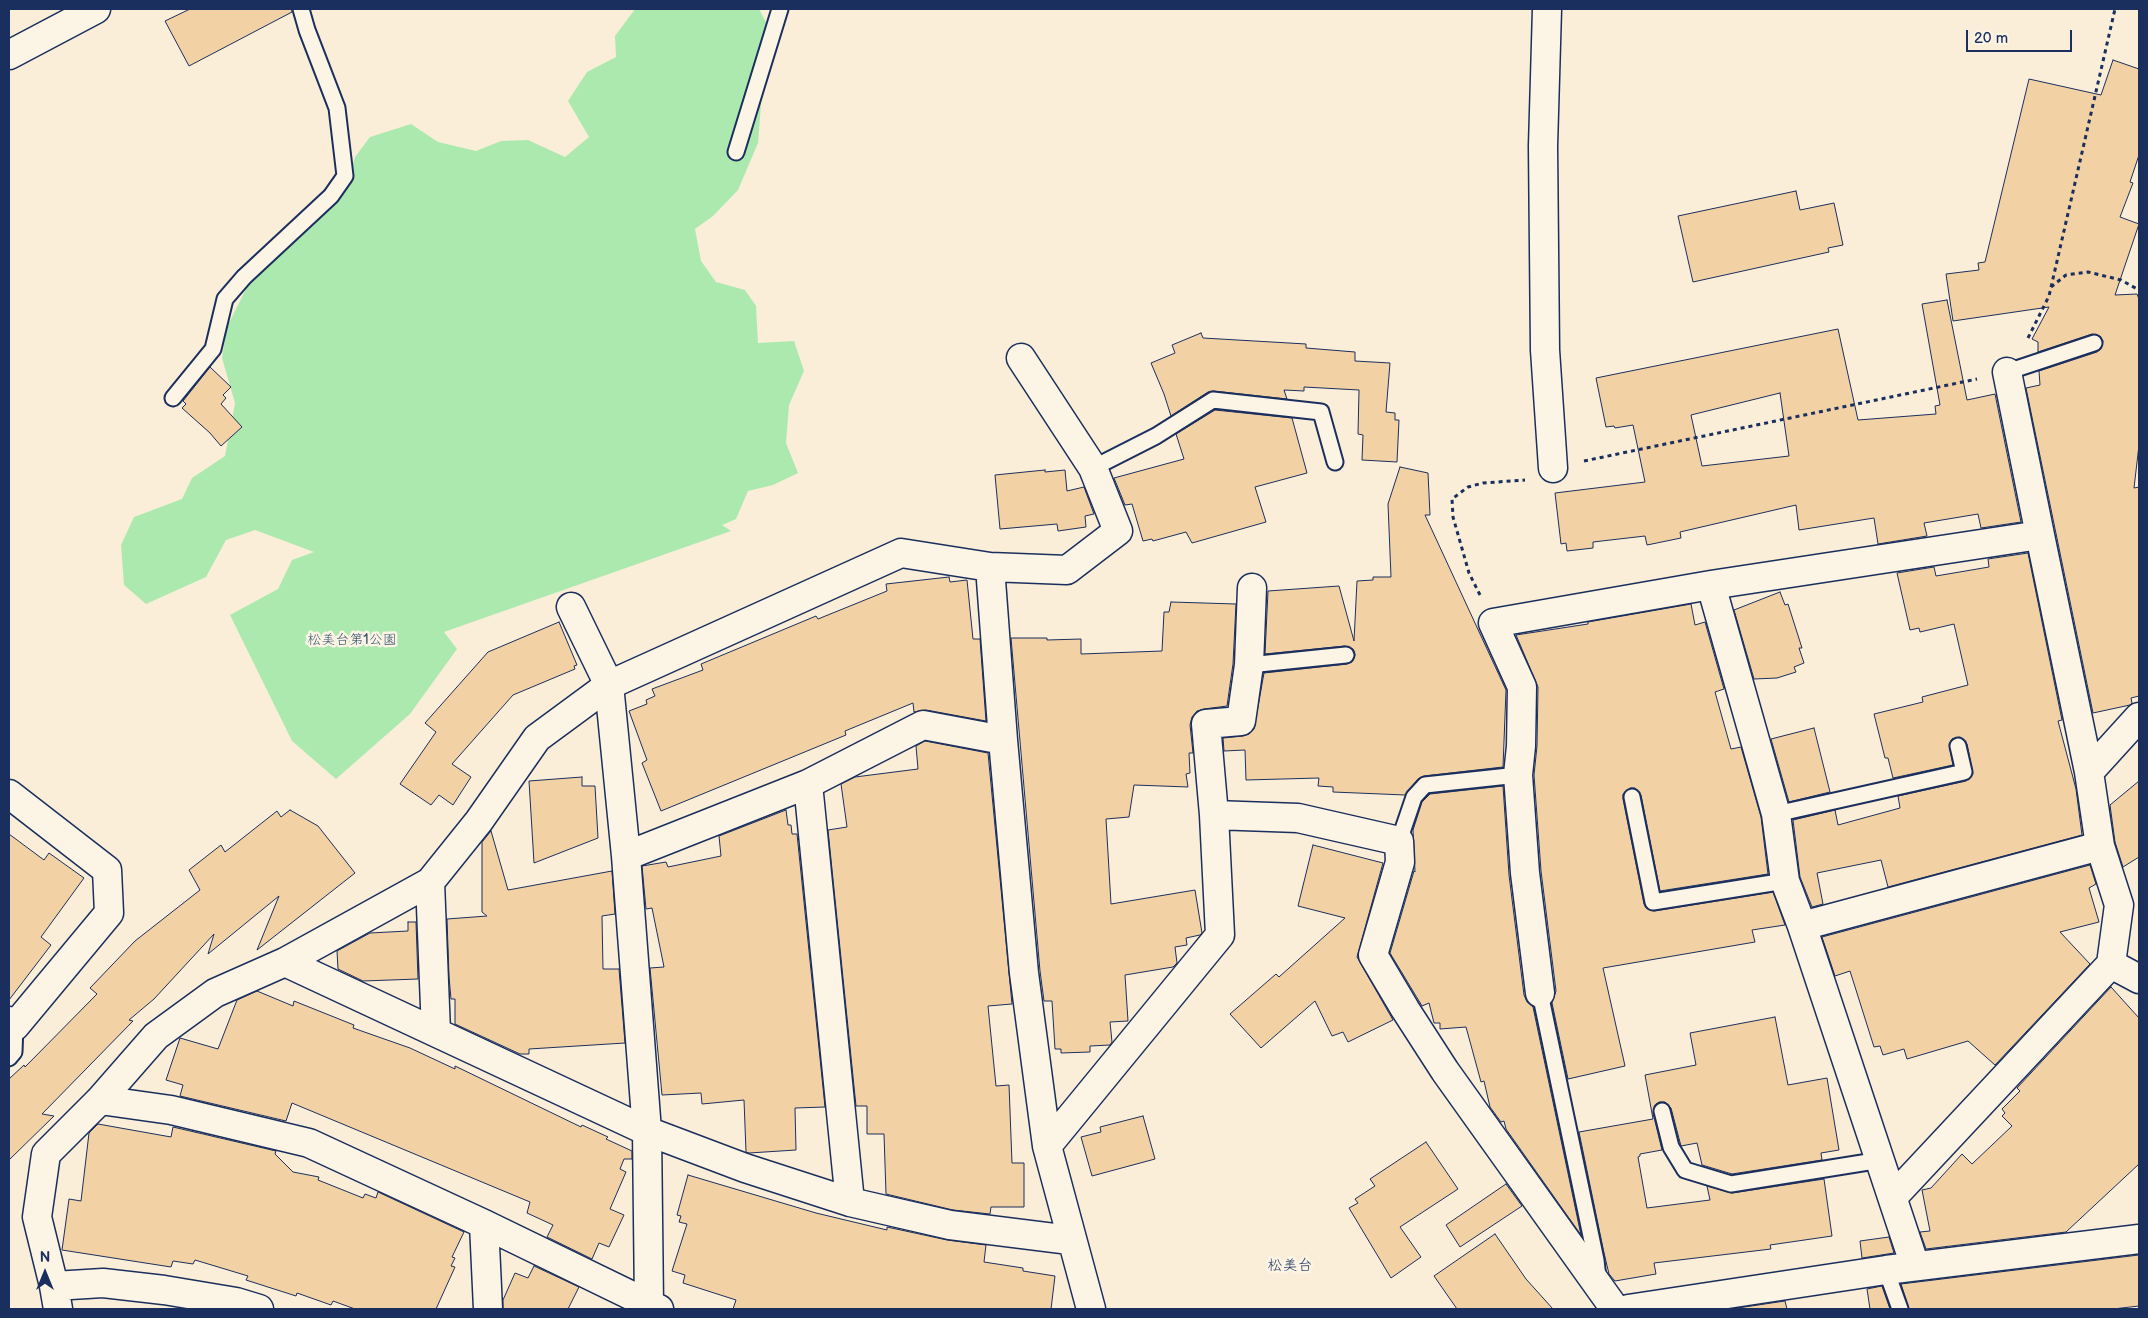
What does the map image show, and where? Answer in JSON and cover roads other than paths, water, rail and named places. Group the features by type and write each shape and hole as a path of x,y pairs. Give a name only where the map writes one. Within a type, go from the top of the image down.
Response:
{"street":[{"path":"9,55 96,9"},
{"path":"1547,9 1543,146 1545,350 1553,468"},
{"path":"259,1309 236,1302 103,1283 56,1297 37,1217 46,1154 100,1100 156,1036 215,993 285,962 430,882 479,821 537,738 609,686 901,553 990,567 1068,570 1118,531 1093,468 1021,358"},
{"path":"1893,1197 2111,964 2129,903 2100,846 2089,772 2008,372"},
{"path":"1540,993 1525,873 1518,775 1521,746 1522,687 1493,623 1711,585 2040,535"},
{"path":"990,567 1024,973 1047,1146 1070,1240 1090,1309"},
{"path":"1711,585 1776,814 1784,881 1802,926 1915,1266"},
{"path":"1047,1146 1220,935 1214,815 1206,724 1241,721 1249,665 1252,588"},
{"path":"100,1100 171,1110 309,1143 484,1224 654,1307 648,1132 626,856 609,686 571,607"},
{"path":"2089,772 2139,716"},
{"path":"626,856 808,784 923,725 1003,740"},
{"path":"808,784 850,1202"},
{"path":"9,794 108,870 109,913 12,1024"},
{"path":"1214,815 1298,818 1399,841 1400,862 1373,955 1404,1009 1445,1071 1616,1309"},
{"path":"1802,926 2100,846"},
{"path":"430,882 436,1032"},
{"path":"285,962 648,1132 745,1168 850,1202 950,1225 1070,1240"},
{"path":"2111,964 2139,979"},
{"path":"484,1224 488,1309"},
{"path":"1628,1309 1915,1266 2139,1239"}],"lane":[{"path":"173,398 213,349 225,299 244,277 331,196 344,176 337,108 307,30 301,9"},
{"path":"736,152 780,9"},
{"path":"2008,372 2094,343"},
{"path":"1093,468 1156,436 1213,400 1321,412 1335,462"},
{"path":"1249,665 1346,655"},
{"path":"1776,814 1964,772 1958,746"},
{"path":"1399,841 1414,797 1425,785 1518,775"},
{"path":"1632,797 1653,902 1784,881"},
{"path":"1540,993 1596,1260 1598,1284"},
{"path":"9,1058 14,1052 12,1024"},
{"path":"1662,1111 1671,1147 1684,1170 1731,1184 1881,1160"},
{"path":"1886,1270 1900,1309"}],"district":[{"name":"松美台","path":"1290,1266"}],"park label":[{"name":"松美台第1公園","path":"352,640"}]}
